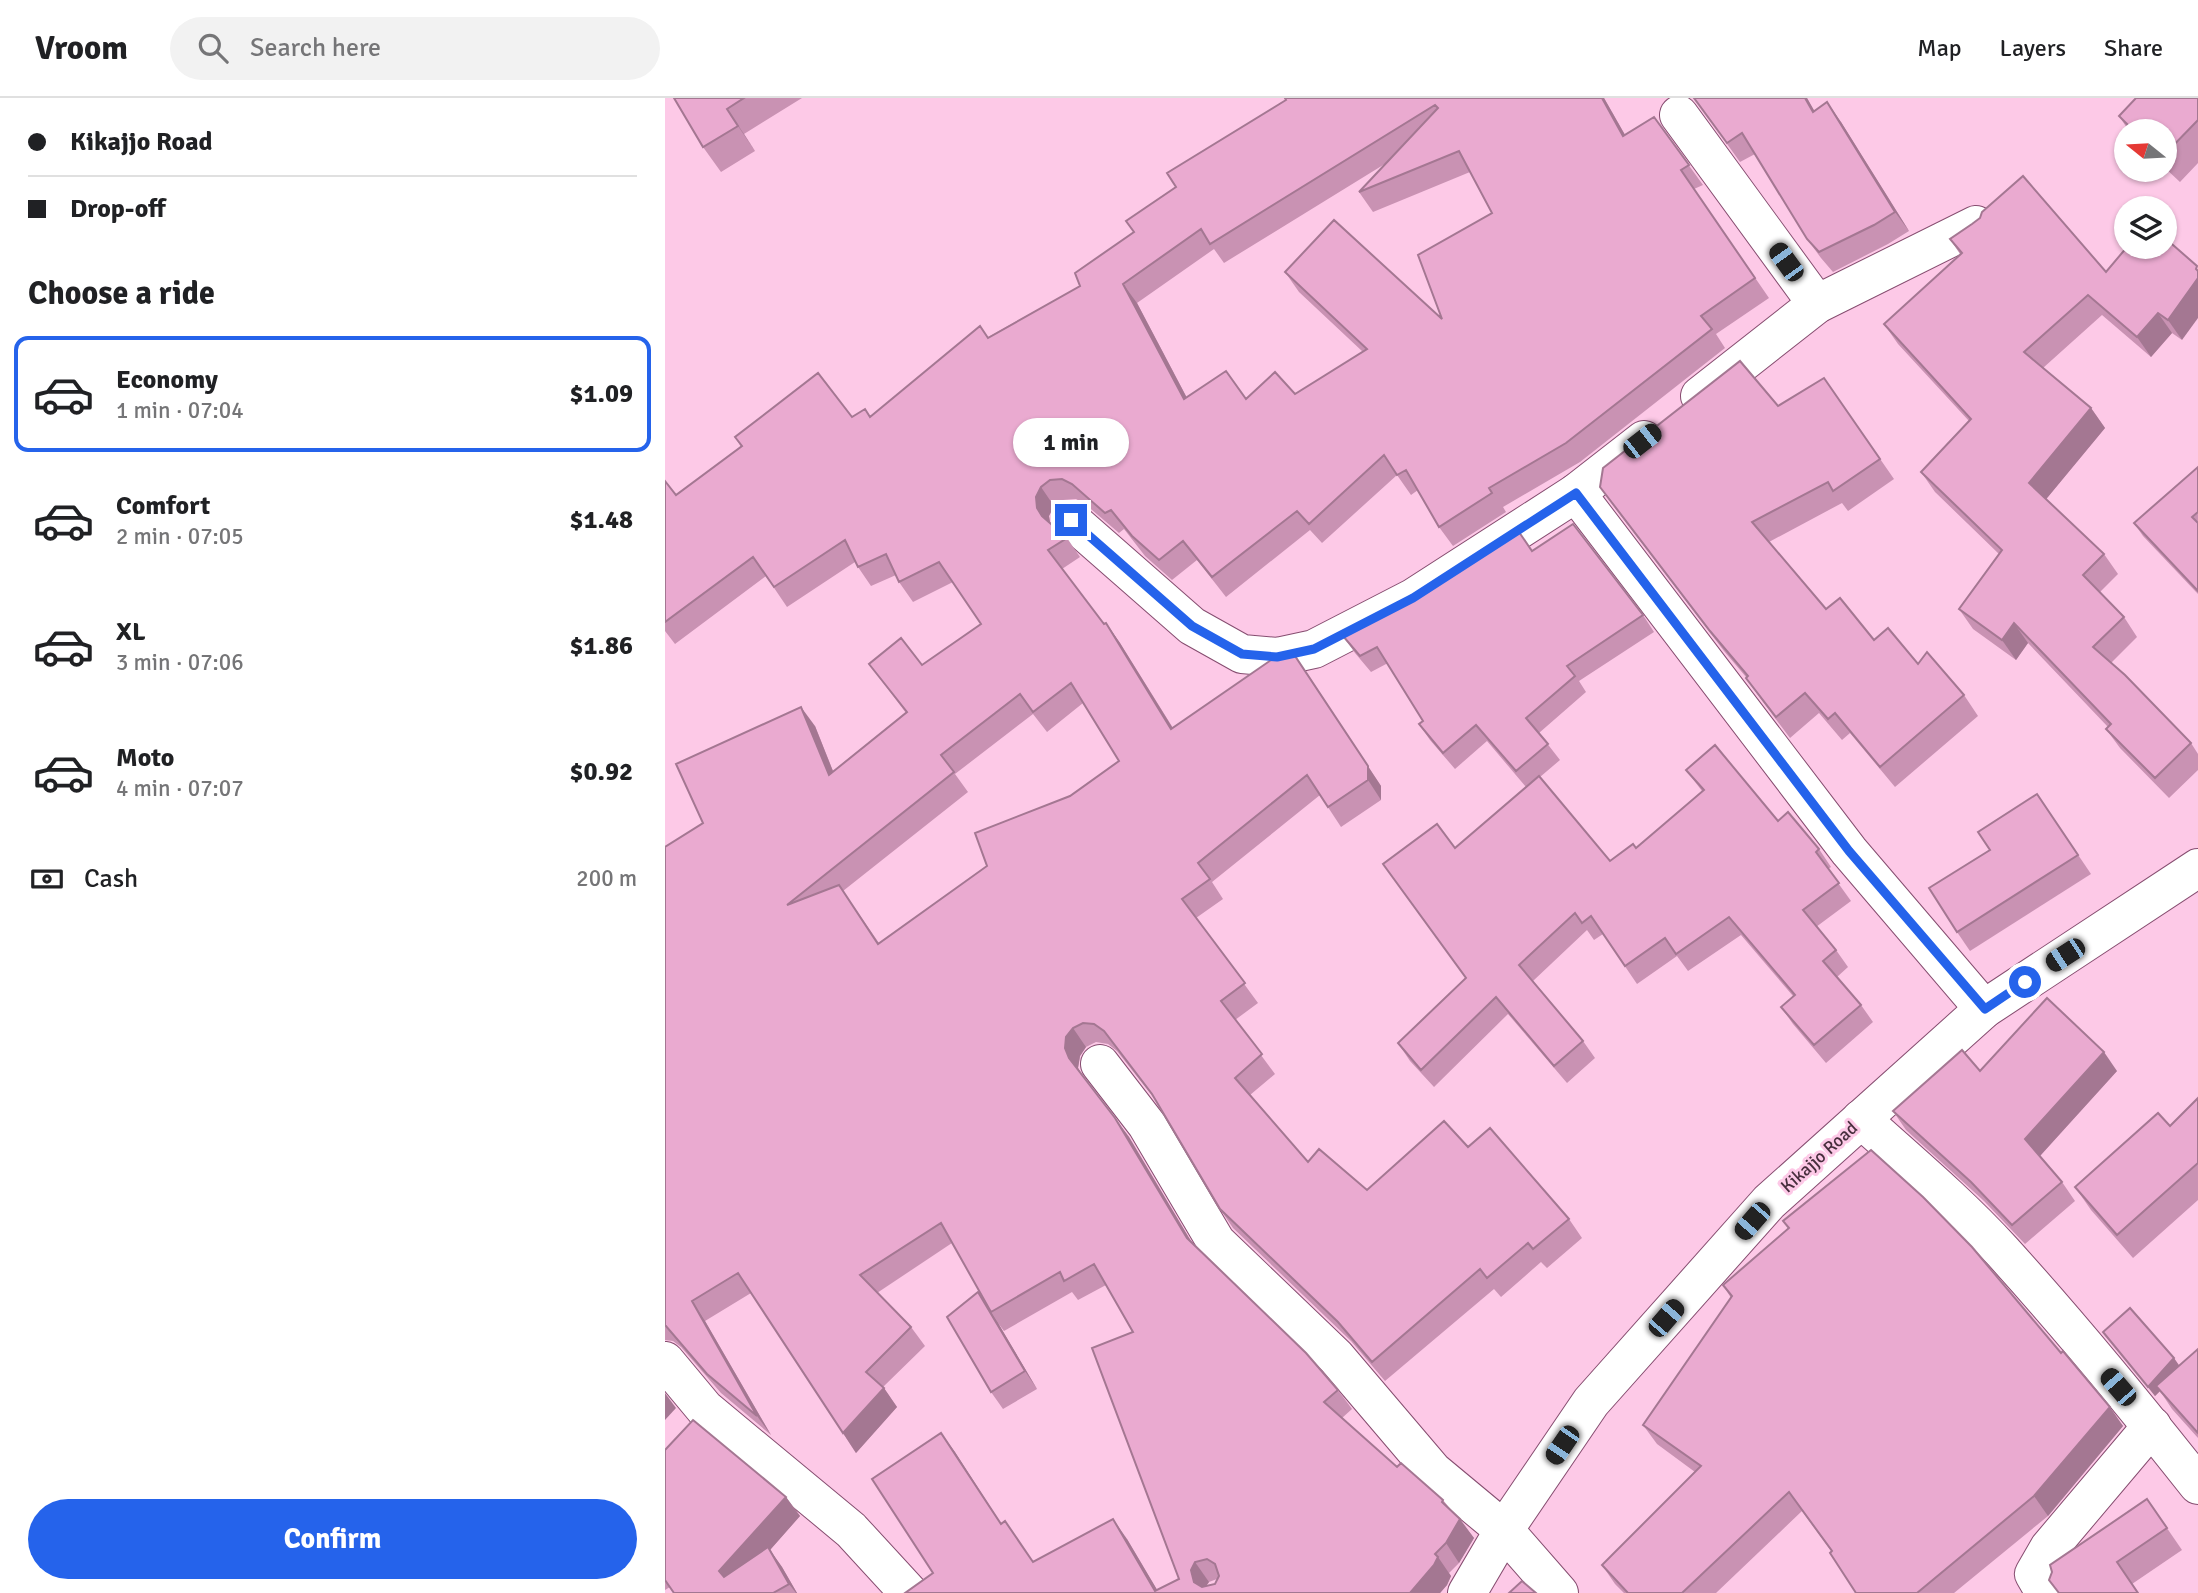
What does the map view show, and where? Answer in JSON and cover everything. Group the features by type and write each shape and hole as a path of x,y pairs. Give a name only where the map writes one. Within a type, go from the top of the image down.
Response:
{"street":[{"path":"1679,115 1817,304"},
{"path":"1071,520 1192,626 1242,654 1277,657 1314,649 1413,598 1576,493 1817,304 1976,225"},
{"path":"1576,493 1849,851 1985,1009"},
{"name":"Kikajjo Road","path":"1467,1593 1504,1530 1591,1402 1769,1202 1985,1009 2198,868"},
{"path":"1100,1064 1147,1125 1216,1242 1336,1357 1433,1471 1504,1530 1559,1593"},
{"path":"1861,1119 2001,1250 2152,1426 2198,1485"},
{"path":"665,1361 693,1422 851,1530 909,1593"},
{"path":"2045,1593 2034,1574 2049,1548 2152,1426"}],"building":[{"path":"674,98 744,98 727,109 738,126 703,147"},
{"path":"1285,98 1602,98 1623,136 1654,117 1689,165 1681,170 1755,278 1701,316 1712,329 1566,443 1489,488 1492,493 1439,527 1406,470 1397,475 1384,455 1309,524 1297,511 1212,577 1183,541 1159,560 1132,536 1111,510 1105,513 1072,484 1062,479 1050,480 1041,487 1036,497 1037,508 1042,516 1067,538 1048,550 1104,624 1106,623 1171,729 1274,658 1293,653 1368,766 1368,780 1328,807 1307,775 1198,863 1210,879 1182,899 1245,983 1221,1001 1262,1054 1235,1078 1308,1162 1319,1149 1367,1190 1444,1121 1468,1147 1490,1128 1569,1219 1533,1249 1528,1243 1487,1278 1480,1269 1372,1362 1338,1322 1220,1209 1152,1094 1104,1031 1094,1024 1083,1023 1073,1028 1066,1037 1065,1048 1069,1058 1115,1118 1187,1238 1306,1353 1338,1390 1324,1402 1397,1467 1401,1463 1460,1519 1446,1543 1435,1554 1438,1557 1434,1565 1410,1593 905,1593 933,1573 872,1479 941,1433 1001,1524 1005,1521 1033,1562 1113,1519 1155,1591 1179,1579 1092,1348 1133,1332 1094,1264 1064,1281 1060,1272 991,1312 941,1223 860,1275 911,1327 866,1372 884,1388 843,1433 738,1273 692,1301 757,1416 707,1374 665,1325 665,847 703,823 676,764 801,707 829,775 907,712 869,664 901,638 922,665 981,624 939,562 899,582 886,554 858,567 845,540 774,587 753,557 665,622 665,481 676,495 742,446 735,437 818,373 852,417 865,409 870,417 980,326 988,338 1080,286 1075,273 1134,232 1126,221 1176,187 1167,173 1286,100","holes":["1435,105 1438,108 1359,192 1459,151 1492,213 1418,255 1442,319 1334,220 1285,272 1367,349 1295,394 1275,372 1246,399 1226,371 1184,399 1123,284 1201,229 1210,244","1071,683 1119,761 1070,796 975,833 987,866 878,944 839,885 787,905 954,772 941,755 1020,694 1033,712","1207,1559 1215,1564 1219,1576 1215,1584 1202,1587 1194,1582 1191,1570 1195,1562"]},
{"path":"1694,98 1805,98 1813,112 1827,102 1895,212 1819,252 1807,239 1742,133 1727,143"},
{"path":"2136,98 2198,98 2198,120 2177,142 2177,119 2122,119 2119,116"},
{"path":"2023,176 2106,272 2117,259 2177,259 2177,248 2197,266 2198,278 2168,320 2158,313 2137,337 2088,295 2024,352 2091,408 2029,483 2104,554 2083,575 2124,617 2093,647 2125,675 2191,743 2155,778 2106,729 2111,724 2014,623 2002,640 1959,609 2002,550 1921,472 1971,419 1884,324 1962,253 1950,239 1980,218 1982,212"},
{"path":"1740,361 1778,406 1824,378 1880,459 1833,491 1828,482 1752,522 1826,609 1840,598 1874,640 1888,628 1918,664 1927,652 1964,695 1880,767 1835,713 1828,719 1805,693 1776,717 1746,678 1748,676 1710,631 1600,487 1603,468"},
{"path":"2198,467 2198,512 2192,517 2198,523 2198,591 2134,523"},
{"path":"1573,524 1643,615 1567,666 1575,676 1526,718 1548,744 1516,771 1476,725 1443,753 1419,724 1423,721 1377,647 1360,656 1343,636 1413,600 1519,532 1532,551"},
{"path":"1715,745 1778,821 1788,812 1819,849 1816,852 1839,883 1803,910 1836,950 1823,961 1861,1005 1814,1045 1781,1007 1795,995 1729,917 1676,954 1665,938 1625,966 1591,916 1582,923 1575,913 1519,965 1583,1041 1554,1066 1496,997 1421,1070 1398,1043 1466,978 1383,864 1437,824 1455,848 1539,776 1610,861 1633,844 1636,848 1704,790 1686,770"},
{"path":"2037,794 2078,855 1957,932 1929,888 1990,850 1978,832"},
{"path":"2047,998 2104,1052 2025,1139 2062,1182 2012,1225 1971,1182 1893,1111 1962,1050 1980,1071"},
{"path":"2198,1098 2198,1163 2117,1235 2075,1187 2158,1113 2170,1126"},
{"path":"1871,1150 1923,1197 1972,1247 2110,1407 2034,1496 1917,1593 1856,1593 1830,1553 1832,1551 1789,1492 1682,1593 1628,1593 1602,1565 1701,1466 1643,1425 1732,1296 1723,1285 1789,1228 1783,1221"},
{"path":"978,1292 1025,1371 991,1392 947,1317"},
{"path":"2130,1308 2174,1358 2148,1387 2103,1332"},
{"path":"2198,1349 2198,1433 2156,1386"},
{"path":"693,1420 786,1497 719,1571 724,1577 768,1547 789,1584 773,1593 674,1593 665,1580 665,1450"},
{"path":"2147,1499 2167,1528 2117,1562 2138,1593 2059,1593 2049,1580 2052,1572 2050,1565"},
{"path":"1522,1581 1536,1593 1509,1593"}],"route":[{"path":"1071,520 1192,626 1242,654 1277,657 1314,649 1413,598 1576,493 1849,851 1985,1009 2025,982"}]}
